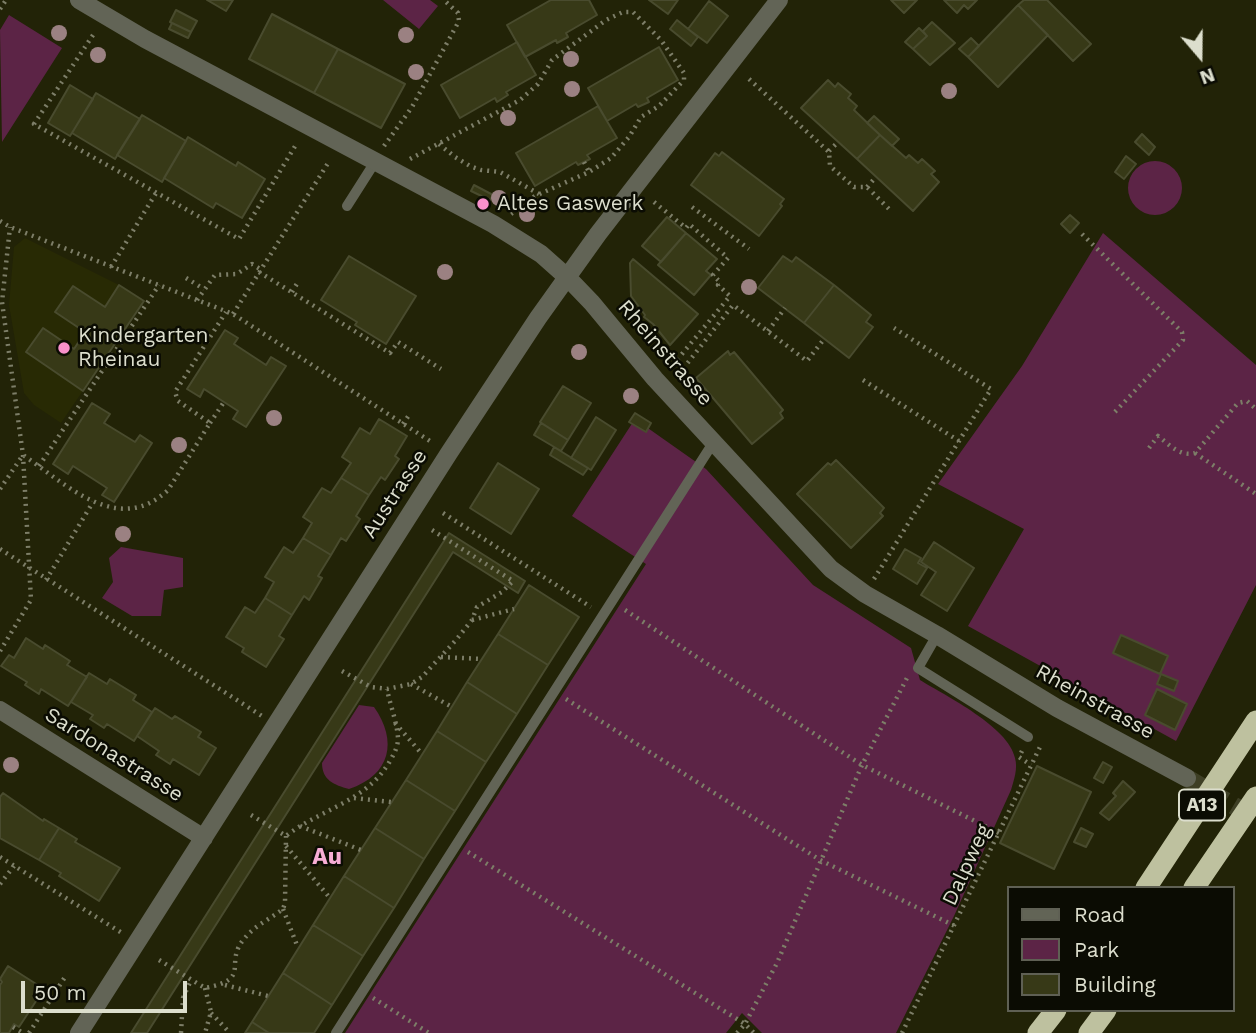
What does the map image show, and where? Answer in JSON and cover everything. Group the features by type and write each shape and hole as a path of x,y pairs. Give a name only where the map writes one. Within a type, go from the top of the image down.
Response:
{"highway":[{"name":"A13","path":"1147,886 1256,721"},
{"name":"A13","path":"1195,886 1256,797"},
{"path":"1038,1033 1054,1012"},
{"path":"1089,1033 1105,1012"}],"street":[{"name":"Rheinstrasse","path":"79,0 145,39 380,154 541,254 592,303 655,379 831,569 865,594 1057,708 1186,778"},
{"name":"Austrasse","path":"79,1033 538,318 598,234 774,2"},
{"name":"Sardonastrasse","path":"0,710 204,838"}],"lane":[{"path":"347,206 380,154"},
{"path":"336,1033 713,443"},
{"path":"937,635 918,668 1028,737"}],"path":[{"path":"0,9 5,0"},
{"path":"380,154 412,107 459,21 458,13 444,0"},
{"path":"408,159 520,100 538,84 552,60 606,20 623,12 633,12 661,40 684,73 684,80 659,106 640,117 629,137 611,158 589,172 539,194 510,215"},
{"path":"93,35 34,124 239,239 297,143"},
{"path":"749,79 829,152 830,166 854,187 867,187 892,212"},
{"path":"644,104 649,112"},
{"path":"829,152 838,142"},
{"path":"439,143 470,166 500,172 539,194"},
{"path":"233,314 330,160"},
{"path":"584,162 589,172"},
{"path":"867,187 876,177"},
{"path":"111,267 156,193"},
{"path":"654,202 686,228 689,224 728,258 713,275 720,282 718,285 730,296 672,366"},
{"path":"692,207 749,249"},
{"path":"0,221 233,314 449,453"},
{"path":"0,651 32,600 23,455 2,302 10,227"},
{"path":"1082,234 1182,332 1183,340 1112,415"},
{"path":"197,300 215,275 237,274 252,264 390,354 398,342 441,369"},
{"path":"186,278 204,289"},
{"path":"292,292 298,282"},
{"path":"39,466 159,285"},
{"path":"679,374 733,305 807,361 824,339"},
{"path":"768,331 785,308"},
{"path":"210,424 178,401 175,392 226,312"},
{"path":"874,580 991,389 894,328"},
{"path":"863,380 959,441"},
{"path":"1149,448 1158,436 1185,455 1195,453 1238,403 1247,401 1256,409"},
{"path":"23,455 104,508 141,507 160,498 168,490 225,402"},
{"path":"403,424 409,415"},
{"path":"1195,453 1256,494"},
{"path":"0,489 23,455"},
{"path":"46,580 93,502"},
{"path":"443,513 603,614"},
{"path":"342,671 371,687 387,690 411,684 422,677 472,620 477,607 502,592 513,581 432,530"},
{"path":"0,550 275,724"},
{"path":"612,602 862,765 999,833"},
{"path":"472,620 514,609"},
{"path":"440,657 482,659"},
{"path":"737,1033 745,1024 778,963 862,765 909,673 918,668"},
{"path":"411,684 452,707"},
{"path":"225,985 233,976 237,948 246,936 283,909 286,836 299,826 354,798 387,766 397,748 398,738 387,690"},
{"path":"554,691 820,860 955,926"},
{"path":"394,722 422,754"},
{"name":"Dalpweg","path":"902,1033 1043,742"},
{"path":"354,798 391,802"},
{"path":"251,815 286,836"},
{"path":"299,826 361,850"},
{"path":"285,844 330,898"},
{"path":"456,844 745,1024 754,1033"},
{"path":"0,857 138,942"},
{"path":"0,884 14,866"},
{"path":"283,909 299,948"},
{"path":"159,960 205,988 225,985 268,996"},
{"path":"29,1033 65,977"},
{"path":"181,1033 183,998 192,980"},
{"path":"205,988 211,1012 230,1033"},
{"path":"362,992 429,1033"},
{"path":"205,1033 211,1012"},
{"path":"13,1027 23,1033"}],"shaded area":[{"name":"Kindergarten Rheinau","path":"25,238 119,285 144,301 61,423 34,405 24,393 9,305 14,247"}],"green space":[{"path":"383,0 430,0 438,6 419,29"},
{"path":"9,15 62,48 2,142 0,30"},
{"path":"1160,161 1170,165 1178,173 1182,188 1178,203 1170,211 1150,215 1140,211 1132,203 1128,183 1132,173 1140,165"},
{"path":"1103,233 1256,365 1256,585 1176,741 968,626 1024,529 938,484 1022,366"},
{"path":"635,419 706,469 813,585 911,648 920,680 975,713 1010,746 1016,766 1011,790 954,916 896,1033 762,1033 742,1013 726,1033 345,1033 646,564 572,516"},
{"path":"121,547 183,558 183,587 164,590 161,616 132,616 102,598 113,582 109,558"},
{"path":"359,705 374,707 382,720 388,744 382,766 363,783 349,789 330,781 324,774 322,763"}],"building":[{"path":"207,0 233,0 226,11"},
{"path":"551,0 589,0 597,15 566,33 568,37 557,43 556,40 525,57 507,25"},
{"path":"649,0 678,0 668,14"},
{"path":"891,0 917,0 904,13"},
{"path":"944,0 977,0 968,9 964,5 957,13"},
{"path":"1024,0 1047,0 1091,44 1073,61 1018,5"},
{"path":"709,1 728,16 707,43 688,29"},
{"path":"1018,5 1048,35 998,87 968,57"},
{"path":"176,10 197,21 191,32 170,22"},
{"path":"272,14 338,49 314,93 249,59"},
{"path":"677,20 698,37 691,46 670,29"},
{"path":"932,22 955,43 930,65 913,49 927,36 923,31"},
{"path":"172,23 191,32 188,38 169,29"},
{"path":"919,28 927,36 913,49 905,42"},
{"path":"971,38 979,46 968,57 959,49"},
{"path":"517,42 536,75 506,92 508,95 497,102 495,98 460,118 441,85"},
{"path":"659,47 678,80 647,98 649,102 638,107 636,104 607,121 588,88"},
{"path":"338,49 405,84 381,128 314,93"},
{"path":"828,80 835,87 838,83 851,94 848,98 857,106 854,110 880,135 857,159 801,108"},
{"path":"70,85 93,99 70,136 48,123"},
{"path":"96,93 140,119 115,159 72,133"},
{"path":"598,106 617,138 587,155 590,159 578,165 576,162 535,186 516,153"},
{"path":"142,115 186,141 162,182 117,155"},
{"path":"874,116 899,139 892,146 867,123"},
{"path":"1142,134 1155,147 1149,155 1135,142"},
{"path":"880,135 906,158 909,155 918,163 922,159 935,171 931,174 939,182 913,211 857,159"},
{"path":"188,137 236,166 238,162 265,179 242,218 216,203 213,208 164,178"},
{"path":"722,152 784,199 780,204 782,206 759,236 691,185 715,153 719,156"},
{"path":"1126,156 1136,164 1124,179 1115,172"},
{"path":"474,185 493,195 490,200 471,191"},
{"path":"1070,215 1079,223 1070,233 1061,224"},
{"path":"667,217 686,233 661,262 642,246"},
{"path":"686,233 717,259 706,271 711,275 694,295 658,265"},
{"path":"349,256 416,296 386,344 321,300"},
{"path":"783,256 792,262 796,257 834,285 804,323 758,288"},
{"path":"633,259 698,314 670,345 644,317 631,296 630,263"},
{"path":"119,285 144,301 83,391 26,352 43,328 74,349 85,332 55,312 73,286 105,307"},
{"path":"834,285 871,315 866,322 873,327 849,358 804,323"},
{"path":"225,330 238,338 234,344 266,365 271,357 286,366 246,427 233,419 238,411 204,389 200,397 187,389"},
{"path":"728,351 730,355 734,352 783,410 780,413 783,418 752,444 696,378"},
{"path":"563,386 591,403 568,440 540,422"},
{"path":"92,403 110,414 104,423 135,442 140,435 152,443 114,502 102,495 107,488 73,466 68,474 53,464"},
{"path":"635,413 651,423 646,432 629,422"},
{"path":"596,417 616,430 591,470 571,458"},
{"path":"379,419 407,436 395,456 399,459 385,480 381,477 369,495 341,478 351,463 342,457 360,428 370,434"},
{"path":"541,423 568,440 561,451 534,435"},
{"path":"554,447 588,468 583,475 550,455"},
{"path":"836,460 884,508 880,513 883,516 851,548 797,494 828,463 831,465"},
{"path":"498,463 539,489 511,534 470,508"},
{"path":"341,478 369,495 356,516 360,519 346,541 341,538 331,555 303,538 312,523 303,517 322,488 331,493"},
{"path":"449,533 525,581 518,593 453,552 147,1033 131,1033"},
{"path":"303,538 331,555 318,576 322,578 309,600 304,596 292,615 265,598 274,582 265,577 284,547 293,553"},
{"path":"934,542 974,568 947,611 921,595 936,572 921,562"},
{"path":"905,549 921,558 918,563 927,568 917,584 893,569"},
{"path":"529,585 579,617 548,665 498,634"},
{"path":"265,598 292,615 279,636 284,639 266,667 242,652 244,648 226,637 245,607 255,613"},
{"path":"498,634 548,665 517,714 467,682"},
{"path":"1121,635 1168,656 1160,674 1113,653"},
{"path":"26,638 43,649 45,645 70,661 67,665 87,677 68,706 41,689 39,694 25,685 27,682 1,666 9,655 14,658"},
{"path":"89,673 107,684 110,679 136,695 133,700 152,712 134,741 107,724 104,728 90,719 93,715 71,702"},
{"path":"1161,674 1178,681 1174,691 1157,684"},
{"path":"467,682 517,714 486,762 437,731"},
{"path":"1157,689 1187,704 1175,730 1145,715"},
{"path":"155,708 172,719 175,716 201,732 198,737 216,748 199,775 173,759 170,764 156,755 159,751 137,736"},
{"path":"437,731 486,762 455,811 406,780"},
{"path":"1103,762 1112,767 1103,783 1094,778"},
{"path":"1037,766 1091,792 1054,869 1000,843"},
{"path":"406,780 455,811 424,859 375,828"},
{"path":"1123,781 1135,792 1109,820 1100,813 1116,796 1113,793"},
{"path":"3,793 43,821 44,819 59,828 39,860 0,838 0,797"},
{"path":"59,828 77,839 75,842 120,868 99,901 39,860"},
{"path":"375,828 424,859 394,908 344,876"},
{"path":"1081,828 1093,834 1086,847 1074,842"},
{"path":"344,876 394,908 363,956 313,925"},
{"path":"313,925 363,956 332,1005 283,973"},
{"path":"8,966 44,989 19,1027 14,1024 9,1033 0,1033 0,979"},
{"path":"283,973 332,1005 314,1033 269,1033 252,1022"},
{"path":"252,1022 269,1033 245,1033"}],"tunnel":[{"path":"1187,778 1256,819"}],"place":[{"name":"Altes Gaswerk","path":"483,204"},
{"name":"Kindergarten Rheinau","path":"64,348"}],"district":[{"name":"Au","path":"327,857"}]}
